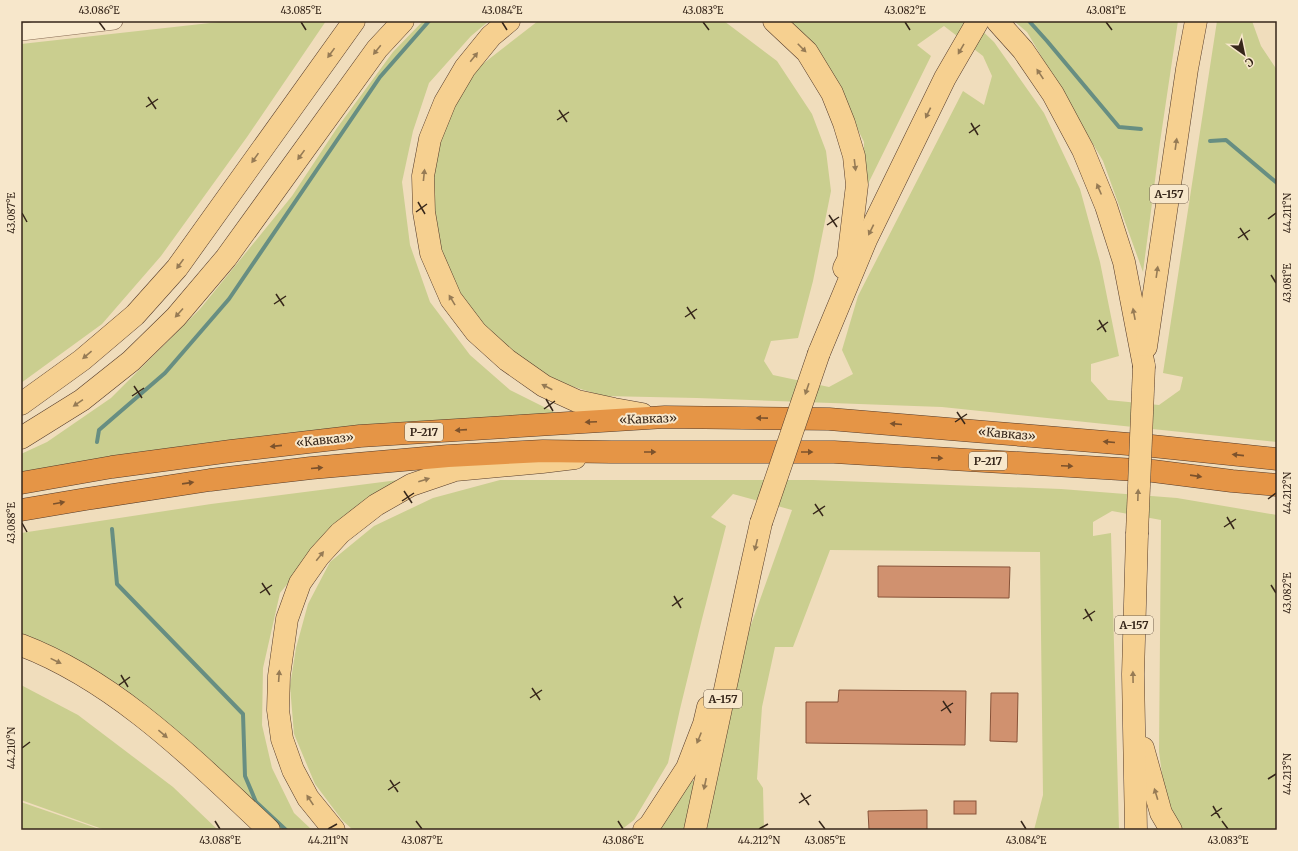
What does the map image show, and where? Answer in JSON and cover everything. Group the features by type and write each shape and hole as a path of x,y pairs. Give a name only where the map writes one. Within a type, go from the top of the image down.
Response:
{"highway":[{"name":"«Кавказ»","path":"21,483 112,467 360,436 665,417 830,419 1152,446 1277,459"},
{"name":"Р-217","path":"21,510 202,481 311,468 448,456 543,451 834,452 1153,470 1232,481 1277,484"}],"main road":[{"path":"21,404 82,360 135,315 177,268 354,21"},
{"path":"21,438 82,400 131,361 176,317 226,258 377,48 403,21"},
{"path":"508,21 491,36 465,68 445,102 430,139 423,176 424,212 431,253 451,299 476,332 507,360 544,386 577,401 614,410 665,417"},
{"path":"774,21 807,52 832,93 844,123 854,156 857,184 848,260 824,319 819,353"},
{"name":"А-157","path":"696,830 761,523 819,353 866,240 945,78 978,21"},
{"path":"997,21 1023,50 1053,94 1082,150 1106,206 1124,262 1144,366"},
{"name":"А-157","path":"1136,830 1133,674 1144,366 1187,69 1196,21"},
{"path":"334,830 308,798 293,770 282,739 278,710 279,676 287,619 300,583 315,562 340,532 376,506 411,485 455,470 542,462 611,452"},
{"path":"1232,481 1277,491"},
{"path":"644,830 650,825 687,768 704,724 732,602 751,568"},
{"path":"21,645 76,671 132,709 195,760 269,830"},
{"path":"1134,716 1161,813 1171,830"}],"street":[{"path":"21,32 114,21"}],"green space":[{"path":"223,21 326,21 247,137 161,256 102,324 21,383 21,44"},
{"path":"423,21 489,21 471,36 429,83 413,131 402,182 410,245 430,302 470,355 510,390 556,413 21,473 21,454 47,442 111,398 200,309 292,196 337,128 393,52"},
{"path":"538,21 724,21 777,61 812,114 826,151 831,191 813,281 798,338 771,341 764,361 773,375 829,387 853,374 842,350 858,296 963,91 984,105 992,76 983,56 944,26 917,45 931,56 864,192 864,142 838,89 796,26 788,21 972,21 994,42 1044,113 1080,189 1100,262 1119,356 1091,364 1091,381 1108,400 1159,405 1180,390 1183,377 1163,373 1217,21 1252,21 1261,46 1277,70 1277,442 942,407 603,396 552,380 494,344 458,300 435,244 428,183 445,123 475,70"},
{"path":"1014,21 1178,21 1143,272 1103,161 1027,32"},
{"path":"406,479 323,540 280,593 263,668 262,725 272,768 294,813 312,830 277,830 21,637 21,533 211,504"},
{"path":"500,480 813,480 1061,489 1177,498 1277,515 1277,830 1182,830 1166,802 1159,752 1161,520 1112,511 1093,522 1093,536 1111,533 1119,830 1034,830 1043,795 1040,552 830,550 793,647 775,647 762,707 757,779 763,788 764,830 707,830 711,796 742,650 792,510 733,494 711,517 726,526 702,619 668,763 634,820 621,830 353,830 342,820 315,784 294,734 290,686 296,648 308,604 330,562 374,526 433,498"},
{"path":"21,685 78,715 173,787 218,830 105,830 21,800"},
{"path":"690,781 696,781 687,830 659,830"},
{"path":"21,802 102,830 21,830"}],"building":[{"path":"878,566 1010,567 1009,598 878,597"},
{"path":"839,690 966,691 965,745 806,743 806,702 838,702"},
{"path":"991,693 1018,693 1017,742 990,741"},
{"path":"954,801 976,801 976,814 954,814"},
{"path":"927,810 927,830 869,830 868,811"}],"waterway":[{"path":"97,442 99,430 165,373 229,299 380,77 429,21"},
{"path":"1029,21 1119,127 1141,129"},
{"path":"1210,141 1226,140 1277,183"},
{"path":"112,529 117,584 243,714 245,776 256,802 286,830"}]}
